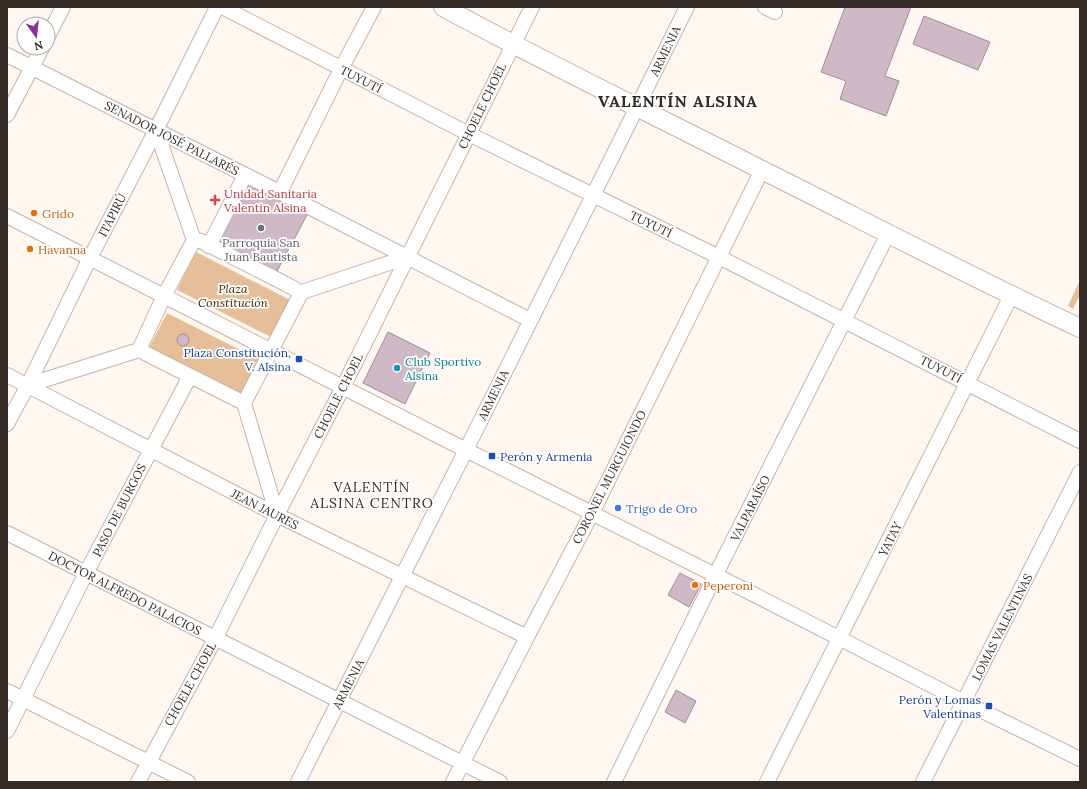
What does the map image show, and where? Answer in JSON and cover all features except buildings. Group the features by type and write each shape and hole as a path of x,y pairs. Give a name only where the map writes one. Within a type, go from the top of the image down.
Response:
{"main road":[{"path":"443,7 513,45 637,108 1011,296 1080,328"}],"street":[{"path":"56,21 63,7"},
{"name":"ITAPIRÚ","path":"7,424 28,385 90,258 217,7"},
{"name":"TUYUTÍ","path":"222,7 469,134 719,257 1080,441"},
{"path":"280,192 341,69 374,7"},
{"name":"CHOELE CHOEL","path":"138,782 215,639 276,515 343,387 532,7"},
{"name":"ARMENIA","path":"298,782 466,450 687,7"},
{"name":"SENADOR JOSÉ PALLARÉS","path":"7,55 530,320"},
{"path":"7,115 38,56"},
{"path":"139,350 164,296 194,240 156,130"},
{"name":"CORONEL MURGUIONDO","path":"453,782 592,513 762,170"},
{"path":"209,246 245,175"},
{"path":"7,216 964,702 1080,758"},
{"name":"VALPARAÍSO","path":"614,782 715,576 888,234"},
{"path":"194,240 201,241 295,289 299,293"},
{"path":"299,293 408,257"},
{"path":"276,515 244,403 299,297 299,293"},
{"name":"YATAY","path":"767,782 1011,296"},
{"path":"28,385 139,350 244,403"},
{"name":"JEAN JAURES","path":"7,375 276,515 527,637"},
{"name":"PASO DE BURGOS","path":"7,731 86,573 190,376"},
{"name":"LOMAS VALENTINAS","path":"923,782 1080,472"},
{"name":"DOCTOR ALFREDO PALACIOS","path":"7,533 500,782"},
{"path":"7,691 188,782"}],"green space":[{"name":"Plaza Constitución","path":"196,252 290,300 271,337 177,290"},
{"path":"1080,280 1080,295 1073,309 1068,306"},
{"name":"Plaza Constitución","path":"167,313 260,360 242,395 149,348"}],"place":[{"name":"Unidad Sanitaria Valentin Alsina","path":"215,200"},
{"name":"Grido","path":"34,213"},
{"name":"Parroquia San Juan Bautista","path":"261,228"},
{"name":"Havanna","path":"30,249"},
{"name":"Plaza Constitución, V. Alsina","path":"299,359"},
{"name":"Club Sportivo Alsina","path":"397,368"},
{"name":"Perón y Armenia","path":"492,456"},
{"name":"Trigo de Oro","path":"618,508"},
{"name":"Peperoni","path":"695,585"},
{"name":"Perón y Lomas Valentinas","path":"989,706"}],"district":[{"name":"VALENTÍN ALSINA","path":"678,101"},
{"name":"VALENTÍN ALSINA CENTRO","path":"372,496"}]}
